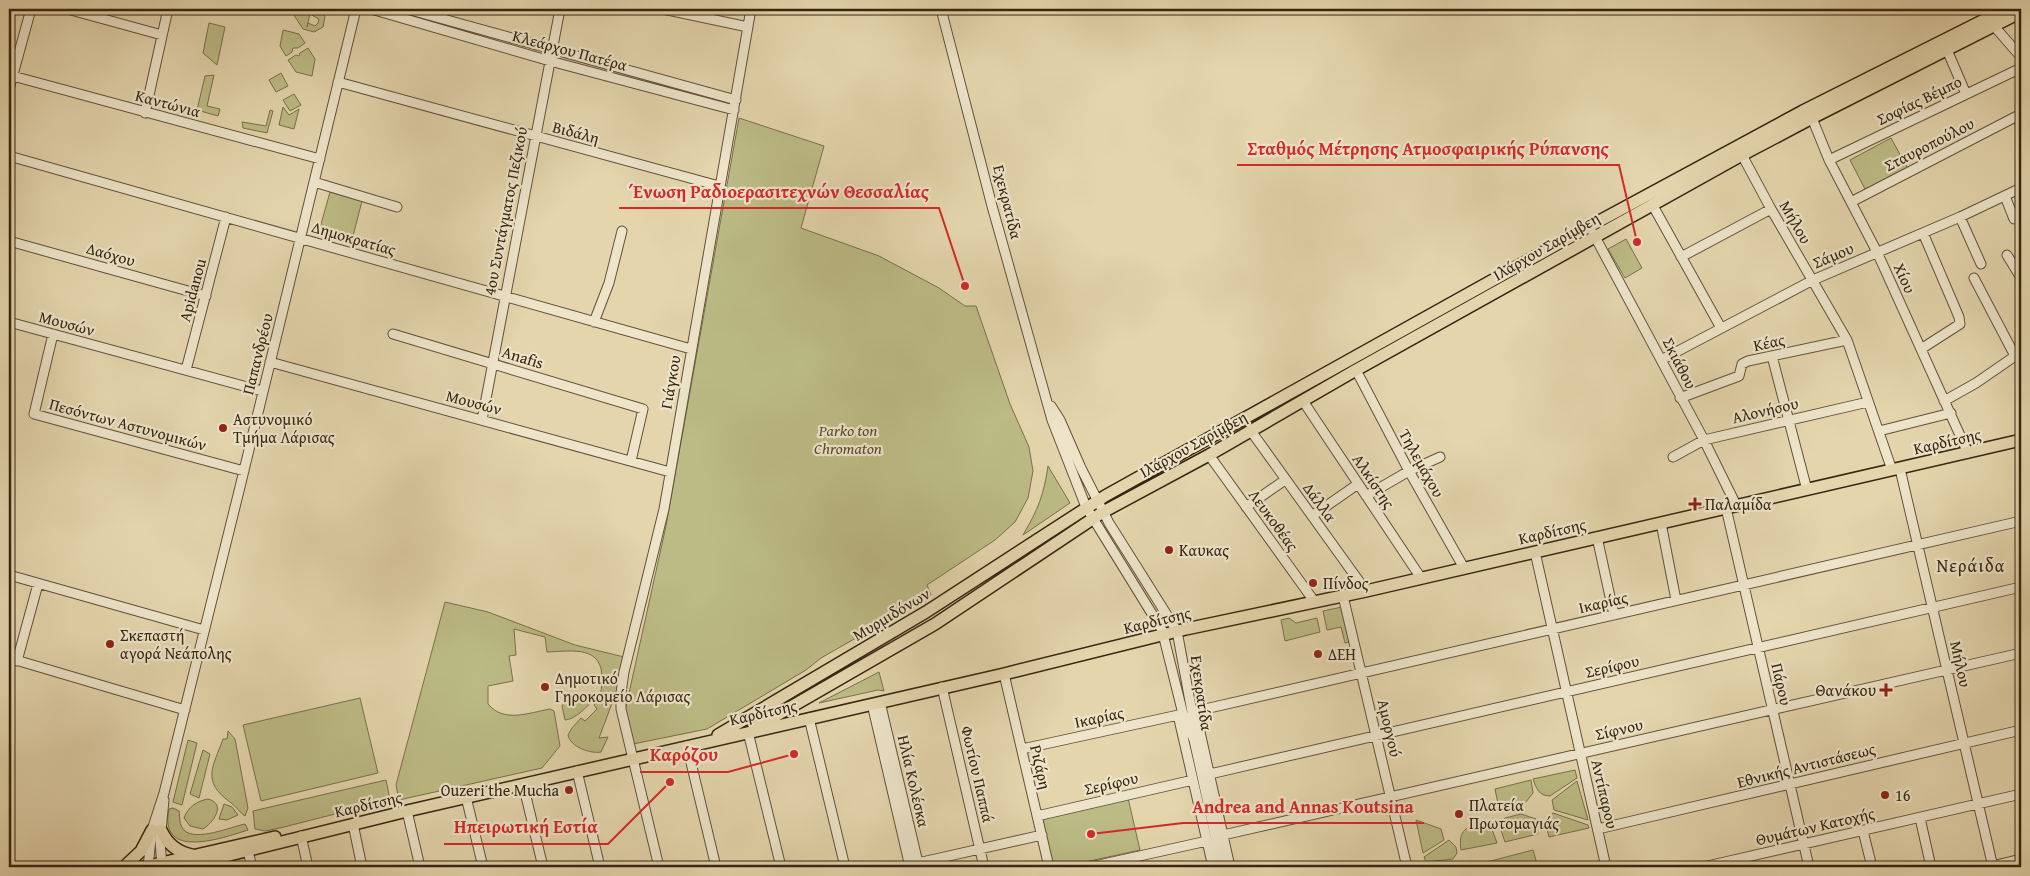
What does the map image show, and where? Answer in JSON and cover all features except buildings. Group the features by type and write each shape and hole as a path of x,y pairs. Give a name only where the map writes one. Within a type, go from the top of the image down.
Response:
{"main road":[{"name":"Ιλάρχου Σαρίμβεη","path":"1093,518 1251,431 1593,231 1803,111 2006,9"},
{"name":"Ιλάρχου Σαρίμβεη","path":"1086,507 1593,231 1652,204 1812,118 2021,12"},
{"name":"Καρδίτσης","path":"147,867 195,862 248,851 301,836 632,758 1004,674 1177,631 1366,591 2021,440"},
{"name":"Μυρμιδόνων","path":"708,741 926,612 1086,507"},
{"name":"Μυρμιδόνων","path":"748,732 935,624 1093,518"},
{"path":"124,867 141,851 156,830 173,848 195,862"},
{"name":"Καρδίτσης","path":"181,867 282,836 301,836"}],"street":[{"path":"9,89 11,75 31,9"},
{"path":"66,9 162,35"},
{"path":"145,113 168,9"},
{"name":"Παπανδρέου","path":"156,830 356,9"},
{"name":"Κλεάρχου Πατέρα","path":"371,9 550,61 734,110"},
{"name":"Κλεάρχου Πατέρα","path":"407,9 736,100"},
{"name":"4ου Συντάγματος Πεζικού","path":"482,420 560,9"},
{"path":"662,9 748,27"},
{"name":"Γιάγκου","path":"658,867 621,709 621,693 624,672 664,509 719,186 736,100 750,9"},
{"name":"Εχεκρατίδα","path":"941,9 995,215 1056,433 1086,507 1165,635 1194,740 1222,867"},
{"path":"1994,26 2021,57"},
{"path":"1947,50 1966,94"},
{"name":"Σοφίας Βέμπο","path":"1830,160 2021,68"},
{"name":"Καντώνια","path":"11,75 145,113 320,159"},
{"name":"Βιδάλη","path":"338,82 719,186"},
{"name":"Σταυροπούλου","path":"1851,202 2021,114"},
{"name":"Χίου","path":"1812,118 1830,160 1877,252 1968,453"},
{"name":"Μήλου","path":"1742,155 1847,340 1879,431 1896,469 1918,545 1993,867"},
{"name":"Δημοκρατίας","path":"9,156 691,349"},
{"path":"314,182 397,207"},
{"name":"Σάμου","path":"1661,360 1813,280 1960,217 2021,188"},
{"path":"2005,196 2014,219"},
{"path":"1652,204 1721,328"},
{"path":"1681,257 1771,209"},
{"name":"Apidanou","path":"186,370 226,217"},
{"path":"1960,217 1981,264"},
{"path":"594,322 609,283 622,231"},
{"name":"Σκιάθου","path":"1593,231 1704,440 1731,506"},
{"path":"1921,350 1960,324 1959,317 1922,233"},
{"name":"Δαόχου","path":"9,241 206,296"},
{"path":"2007,255 2021,278"},
{"path":"1944,401 1976,383 2018,354 1974,278"},
{"name":"Μουσών","path":"9,322 262,392"},
{"name":"Πεσόντων Αστυνομικών","path":"53,334 34,414 244,471"},
{"name":"Anafis","path":"393,334 643,410 631,461"},
{"name":"Κέας","path":"1680,398 1739,376 1742,364 1847,340"},
{"path":"1772,356 1806,490"},
{"name":"Μουσών","path":"270,362 670,472"},
{"name":"Τηλεμάχου","path":"1356,370 1464,568"},
{"name":"Αλκίστης","path":"1303,401 1421,578"},
{"name":"Εχεκρατίδα","path":"1048,402 1060,420 1103,512 1177,631 1187,713"},
{"name":"Αλονήσου","path":"1673,457 1704,440 1868,402"},
{"path":"1879,431 1951,413"},
{"name":"Δάλλα","path":"1251,431 1366,591"},
{"name":"Λευκοθέας","path":"1209,455 1314,602"},
{"path":"1366,496 1440,457"},
{"path":"1246,507 1286,480"},
{"path":"1312,516 1358,484"},
{"name":"Πάρου","path":"1731,506 1743,585 1809,867"},
{"name":"Ικαρίας","path":"1022,749 1187,713 2021,521"},
{"path":"1661,522 1676,600"},
{"path":"1597,537 1614,615"},
{"name":"Αντίπαρου","path":"1534,552 1606,867"},
{"path":"9,575 204,630"},
{"path":"38,584 13,659 185,710"},
{"name":"Σερίφου","path":"1210,774 2021,587"},
{"name":"Αμοργού","path":"1343,596 1407,867"},
{"name":"Σίφνου","path":"1223,835 2021,653"},
{"name":"Ριζάρη","path":"1004,674 1049,867"},
{"name":"Φωτίου Παππά","path":"942,688 984,867"},
{"name":"Ηλία Κολέσκα","path":"876,703 914,866"},
{"path":"1187,713 1210,774 1230,867"},
{"path":"1187,713 1193,780 1213,867"},
{"path":"809,718 846,867"},
{"name":"Εθνικής Αντιστάσεως","path":"1598,830 2021,730"},
{"path":"748,732 782,867"},
{"path":"687,746 716,867"},
{"path":"577,771 600,867"},
{"name":"Σερίφου","path":"1037,816 1193,780"},
{"path":"523,784 543,867"},
{"name":"Θυμάτων Κατοχής","path":"1703,867 1743,863 1804,844 2021,794"},
{"path":"466,797 483,867"},
{"path":"407,811 420,867"},
{"path":"1920,818 1932,867"},
{"path":"353,824 362,867"},
{"path":"156,830 161,865"},
{"path":"147,867 156,830"},
{"path":"1863,831 1872,867"},
{"path":"900,867 914,866 980,848 1042,835"},
{"path":"301,836 308,867"},
{"path":"1090,867 1207,841"},
{"path":"248,851 252,867"},
{"path":"1993,867 2021,859"}],"green space":[{"path":"290,9 311,9 307,27 308,23 315,26 318,23 319,19 310,14 312,9 320,11 325,16 323,27 314,32 303,29"},
{"path":"209,23 225,27 217,65 203,53"},
{"path":"283,30 299,34 305,43 298,48 293,48 292,52 286,56 280,46"},
{"path":"308,48 315,59 312,76 296,72 288,60 296,55 299,56 300,53"},
{"path":"281,73 288,86 276,92 269,80"},
{"path":"214,75 207,106 220,109 218,116 197,110 205,76"},
{"path":"294,94 301,105 290,111 283,100"},
{"path":"283,107 289,115 299,109 294,129 279,125"},
{"path":"270,110 273,111 267,133 243,128 242,122 266,126"},
{"name":"Parko ton Chromaton","path":"739,118 824,146 801,228 879,256 939,288 965,306 976,306 1010,404 1029,447 1033,471 1028,498 1015,522 995,540 927,585 931,595 821,658 806,670 707,729 633,744 625,711 666,526"},
{"path":"1891,138 1908,169 1866,191 1850,160"},
{"path":"330,192 362,201 351,244 318,235"},
{"path":"1626,239 1642,268 1625,278 1608,249"},
{"path":"1048,466 1070,503 1023,535 1040,502"},
{"path":"445,602 488,612 575,645 624,657 620,682 599,738 608,737 601,752 582,749 573,743 568,735 581,718 585,721 597,709 594,705 600,694 602,680 601,669 597,661 592,655 585,652 547,652 545,637 514,629 516,655 509,656 513,681 488,686 488,704 494,710 509,715 550,709 554,711 560,746 542,768 399,800 396,785"},
{"path":"1342,607 1349,642 1345,643 1341,627 1327,630 1323,611"},
{"path":"1289,618 1296,623 1317,618 1320,632 1285,641 1281,620"},
{"path":"879,672 884,691 878,690 819,703"},
{"path":"593,693 594,698 585,708 573,718 565,720 562,706 567,699"},
{"path":"360,698 378,773 261,801 243,725"},
{"path":"228,731 235,739 248,808 245,816 221,794 212,780 213,766 223,739 227,739"},
{"path":"188,740 197,743 182,805 173,802"},
{"path":"203,750 210,754 199,798 190,794"},
{"path":"1575,770 1577,778 1550,796 1541,793 1533,779"},
{"path":"386,780 390,800 280,828 265,831 255,829 253,811"},
{"path":"1531,780 1533,793 1525,803 1504,808 1503,802 1498,804 1495,789"},
{"path":"1577,781 1588,820 1554,810 1552,800"},
{"path":"1128,798 1140,850 1062,867 1053,867 1042,818"},
{"path":"208,799 214,801 217,805 214,818 203,829 190,826 184,818 190,808 200,801"},
{"path":"224,804 232,807 238,815 227,820 219,819"},
{"path":"173,808 179,811 181,826 189,833 196,835 204,834 245,824 248,830 209,841 183,841 173,835 168,825 169,809"},
{"path":"1553,813 1588,825 1589,828 1549,837 1545,822"},
{"path":"1521,814 1536,819 1538,834 1505,842 1499,824 1505,818"},
{"path":"1416,820 1441,829 1444,840 1423,853"},
{"path":"1485,822 1490,824 1497,843 1461,850 1462,833 1468,827"},
{"path":"1449,840 1456,847 1457,853 1453,859 1426,862 1424,857"},
{"path":"1533,850 1538,867 1484,867 1483,863"}],"place":[{"name":"Σταθμός Μέτρησης Ατμοσφαιρικής Ρύπανσης","path":"1637,242"},
{"name":"Ένωση Ραδιοερασιτεχνών Θεσσαλίας","path":"965,286"},
{"name":"Αστυνομικό Τμήμα Λάρισας","path":"223,428"},
{"name":"Παλαμίδα","path":"1695,504"},
{"name":"Καυκας","path":"1169,550"},
{"name":"Πίνδος","path":"1313,583"},
{"name":"Σκεπαστή αγορά Νεάπολης","path":"110,644"},
{"name":"ΔΕΗ","path":"1318,654"},
{"name":"Δημοτικό Γηροκομείο Λάρισας","path":"545,687"},
{"name":"Θανάκου","path":"1886,690"},
{"name":"Καρόζου","path":"794,754"},
{"name":"Ηπειρωτική Εστία","path":"670,782"},
{"name":"Ouzeri the Mucha","path":"569,790"},
{"name":"16","path":"1885,795"},
{"name":"Πλατεία Πρωτομαγιάς","path":"1459,814"},
{"name":"Andrea and Annas Koutsina","path":"1091,834"}],"district":[{"name":"Νεράιδα","path":"1971,565"}]}
